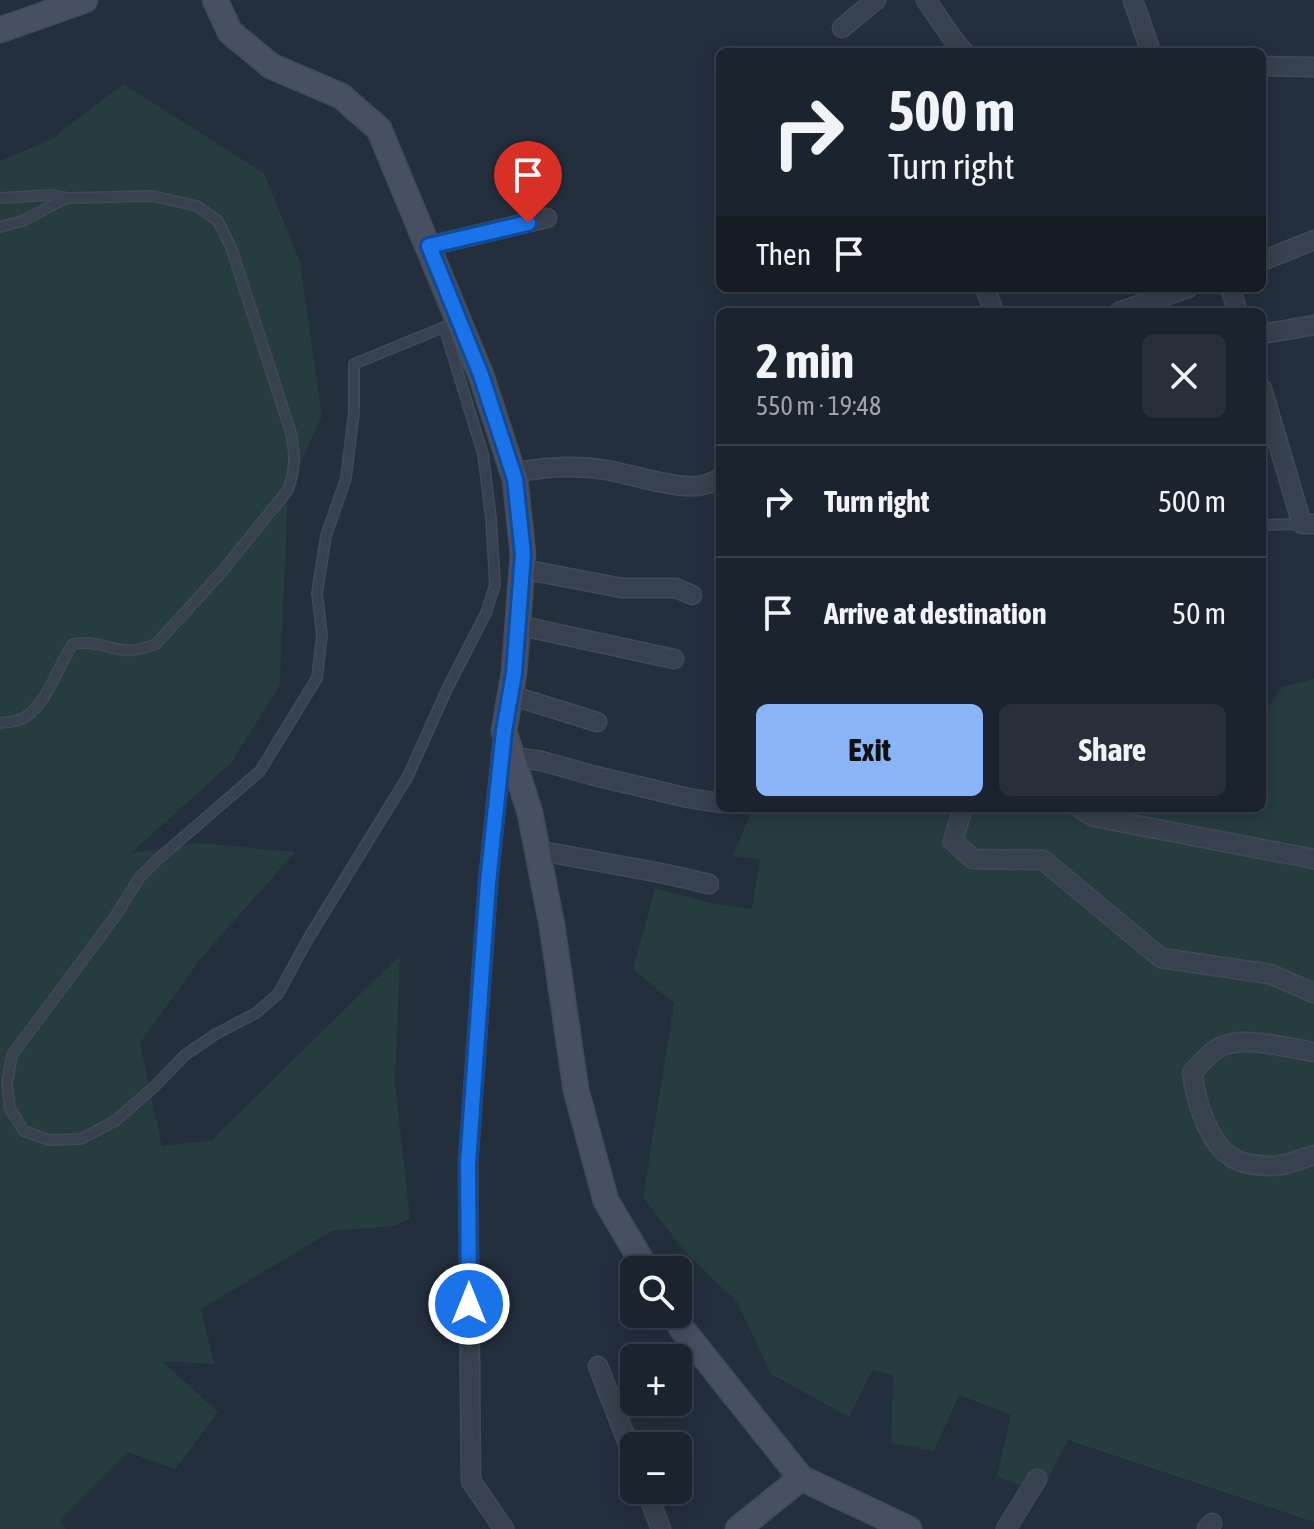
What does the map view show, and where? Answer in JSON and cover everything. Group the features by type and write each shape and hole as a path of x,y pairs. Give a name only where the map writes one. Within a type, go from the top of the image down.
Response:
{"street":[{"path":"0,30 85,0"},
{"path":"215,0 230,32 271,66 341,96 379,129 429,246 452,323 481,375 513,473 523,554 488,883 468,1164 471,1481 504,1529"},
{"path":"842,28 876,0"},
{"path":"926,0 960,48"},
{"path":"1133,0 1150,48"},
{"path":"1266,66 1314,67"},
{"path":"429,246 547,218"},
{"path":"1266,259 1314,240"},
{"path":"1130,308 1176,292"},
{"path":"1266,333 1314,325"},
{"path":"1266,401 1308,524"},
{"path":"513,473 557,467 602,469 686,487 716,480"},
{"path":"522,569 622,588 676,588 692,595"},
{"path":"517,625 674,659"},
{"path":"510,695 597,722"},
{"path":"504,731 530,813 552,926 576,1090 606,1201 639,1256"},
{"path":"512,757 542,761 716,802"},
{"path":"962,812 953,841 973,859 1043,860 1161,958 1270,974 1314,993"},
{"path":"1086,812 1094,817 1314,859"},
{"path":"536,850 709,884"},
{"path":"1314,1052 1236,1042 1219,1048 1192,1073 1195,1091 1214,1141 1231,1158 1274,1166 1314,1155"},
{"path":"681,1328 801,1478 880,1523 909,1529"},
{"path":"598,1366 624,1432"},
{"path":"738,1529 801,1478"},
{"path":"1006,1529 1037,1479"},
{"path":"651,1504 661,1529"}],"lane":[{"path":"0,198 152,196 197,206 218,221 231,247 291,433 296,459 288,490 220,574 156,644 143,649 124,650 86,642 73,644 53,683 35,708 21,719 0,723"},
{"path":"0,227 22,221 67,198"},
{"path":"452,323 483,454 495,585 486,613 408,776 339,886 278,994 256,1013 185,1055 115,1121 81,1139 49,1140 24,1131 10,1109 7,1084 12,1055 114,918 140,877 260,771 317,678 322,635 317,593 326,536 346,478 354,412 354,364 452,323"},
{"path":"1266,525 1308,524"}],"green space":[{"path":"123,84 264,173 300,262 322,416 288,490 280,685 231,763 131,853 199,843 295,852 202,957 140,1043 162,1146 212,1140 400,955 395,1081 410,1218 395,1226 332,1231 201,1309 214,1364 162,1361 218,1412 175,1469 128,1452 60,1520 66,1529 0,1529 0,161 52,139"},
{"path":"1314,679 1314,1522 1068,1440 1040,1494 997,1476 1011,1415 959,1395 934,1451 891,1443 893,1375 872,1370 849,1417 771,1374 737,1302 685,1252 643,1197 674,1003 633,969 655,888 710,903 752,909 760,859 733,856 751,812 1266,812 1266,709 1282,687"}],"route":[{"path":"469,1304 468,1164 488,883 504,731 514,673 523,554 515,479 481,375 429,246 528,223"}]}
